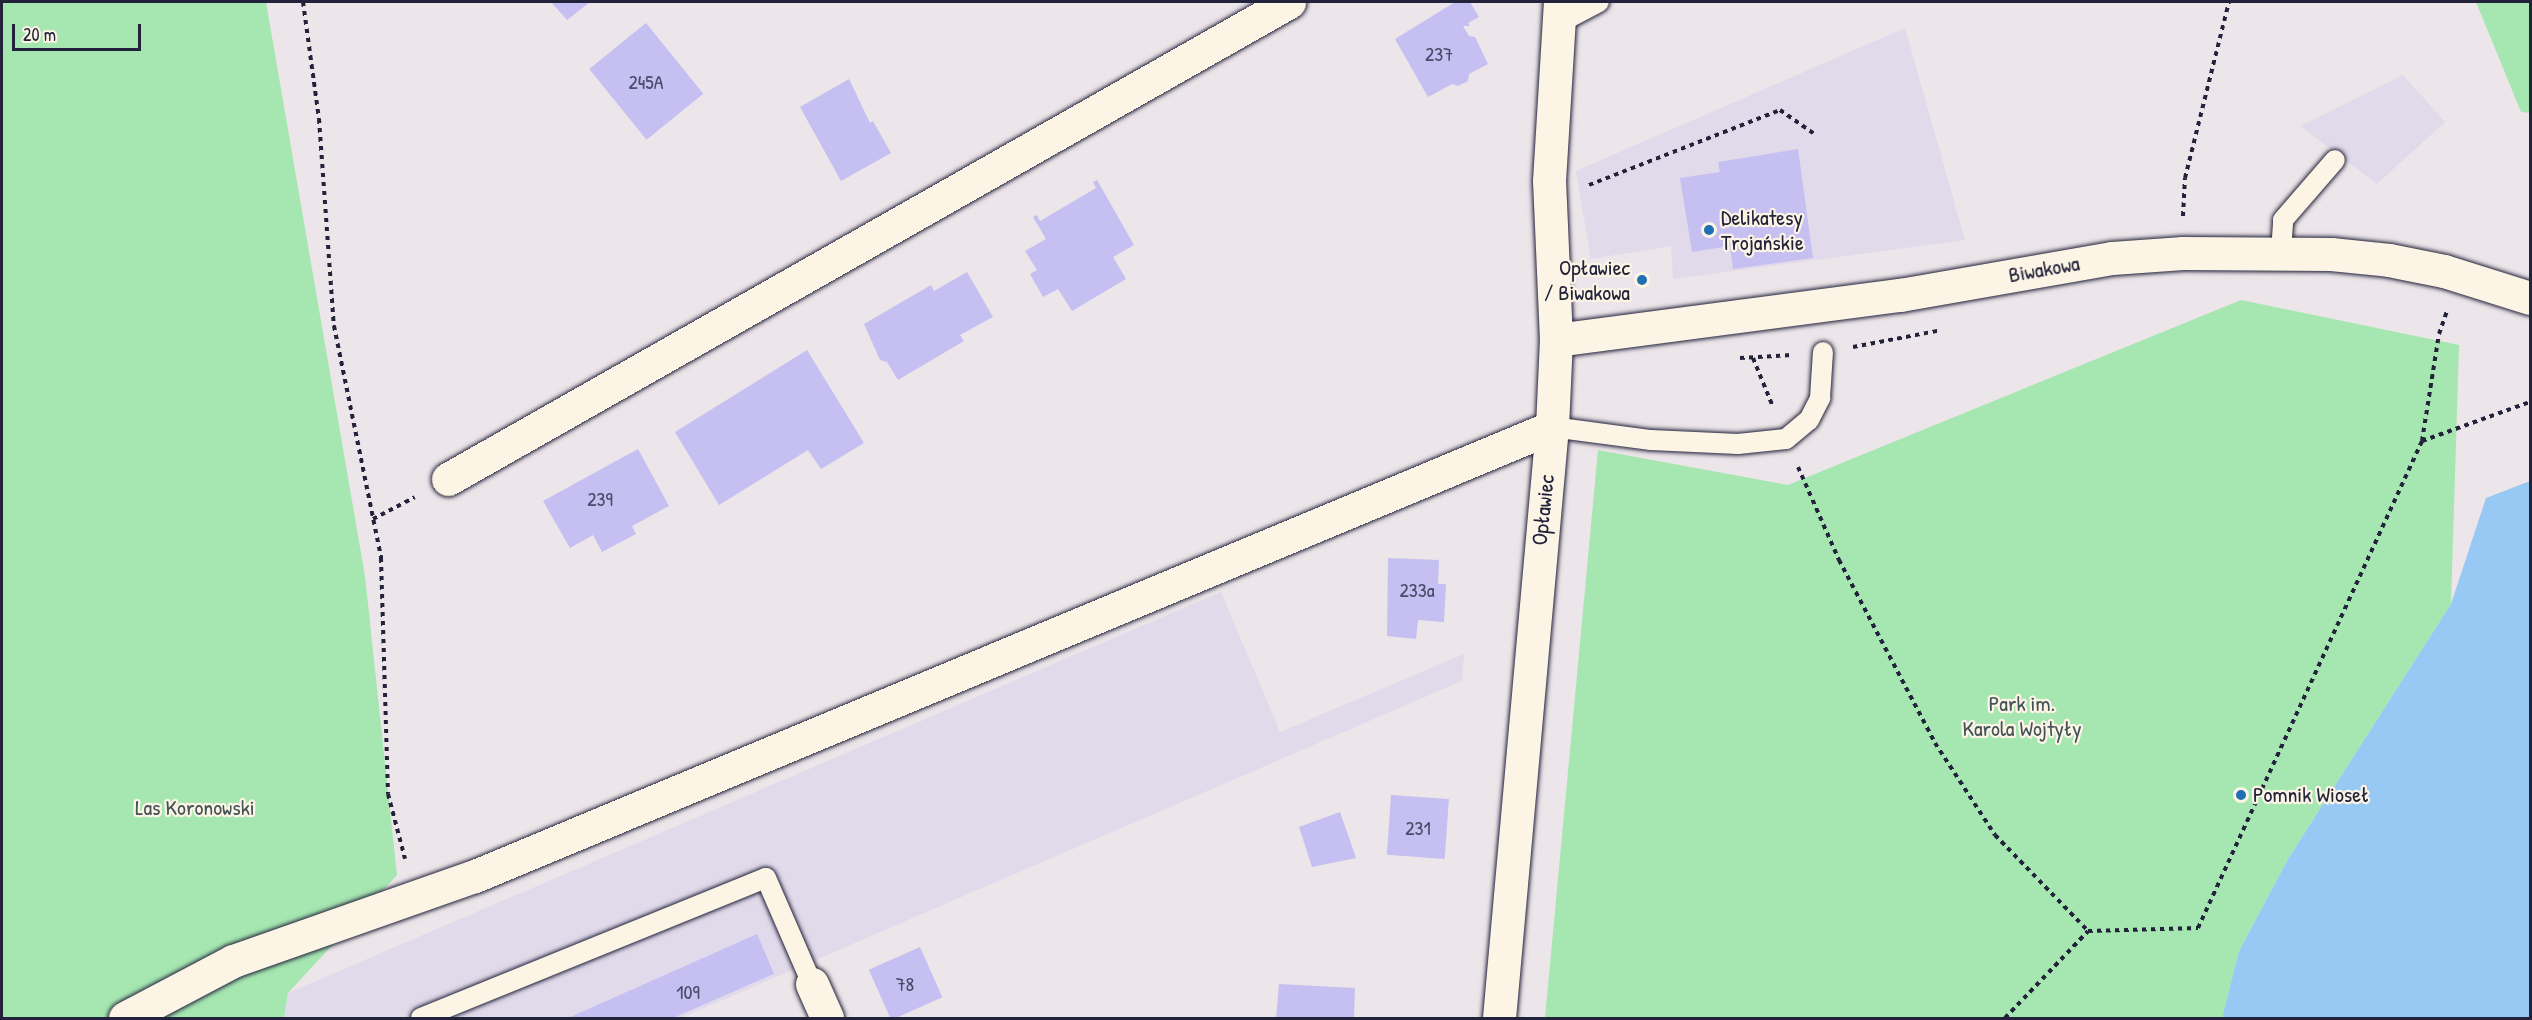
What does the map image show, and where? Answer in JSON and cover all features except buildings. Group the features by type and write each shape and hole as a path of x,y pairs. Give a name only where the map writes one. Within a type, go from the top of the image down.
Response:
{"street":[{"path":"447,479 1289,2"},
{"name":"Opławiec","path":"1499,1018 1551,427 1557,306 1549,201 1559,12"},
{"name":"Biwakowa","path":"1556,340 1900,295 2112,258 2183,252 2280,252 2389,260 2444,271 2530,297"},
{"path":"124,1018 233,961 416,897 1551,427"},
{"path":"812,984 827,1018"}],"lane":[{"path":"1559,12 1599,2"},
{"path":"2280,252 2283,220 2335,160"},
{"path":"1551,427 1673,441 1737,444 1786,439 1809,420 1820,398 1823,352"},
{"path":"421,1018 766,878 812,984"}],"path":[{"path":"303,2 319,119 334,326 381,558 388,794 416,897"},
{"path":"2183,252 2185,178 2229,2"},
{"path":"1549,201 1779,110 1816,135"},
{"path":"2436,305 2460,310"},
{"path":"2005,1018 2088,931 2198,928 2422,441 2439,334 2448,308"},
{"path":"1729,358 1754,358 1786,439 1839,560 1935,743 1995,835 2088,931"},
{"path":"2422,441 2530,402"},
{"path":"373,519 447,479"}],"shaded area":[{"name":"Delikatesy Trojańskie","path":"1905,28 1965,240 1673,279 1671,246 1591,259 1576,171"},
{"path":"2403,75 2445,122 2377,184 2300,126"},
{"path":"1221,592 1280,732 1464,654 1462,681 681,1018 284,1018 288,993"}],"green space":[{"name":"Las Koronowski","path":"2,2 266,2 365,576 397,875 288,993 284,1018 2,1018"},
{"path":"2476,2 2530,2 2530,113 2521,112"},
{"name":"Park im. Karola Wojtyły","path":"2241,300 2459,345 2451,604 2288,859 2239,951 2222,1018 1545,1018 1598,450 1788,485"}],"water":[{"path":"2530,481 2530,1018 2222,1018 2239,951 2288,859 2451,604 2486,498"}],"place":[{"name":"Delikatesy Trojańskie","path":"1709,230"},
{"name":"Opławiec / Biwakowa","path":"1642,280"},
{"name":"Pomnik Wioseł","path":"2241,795"}]}
